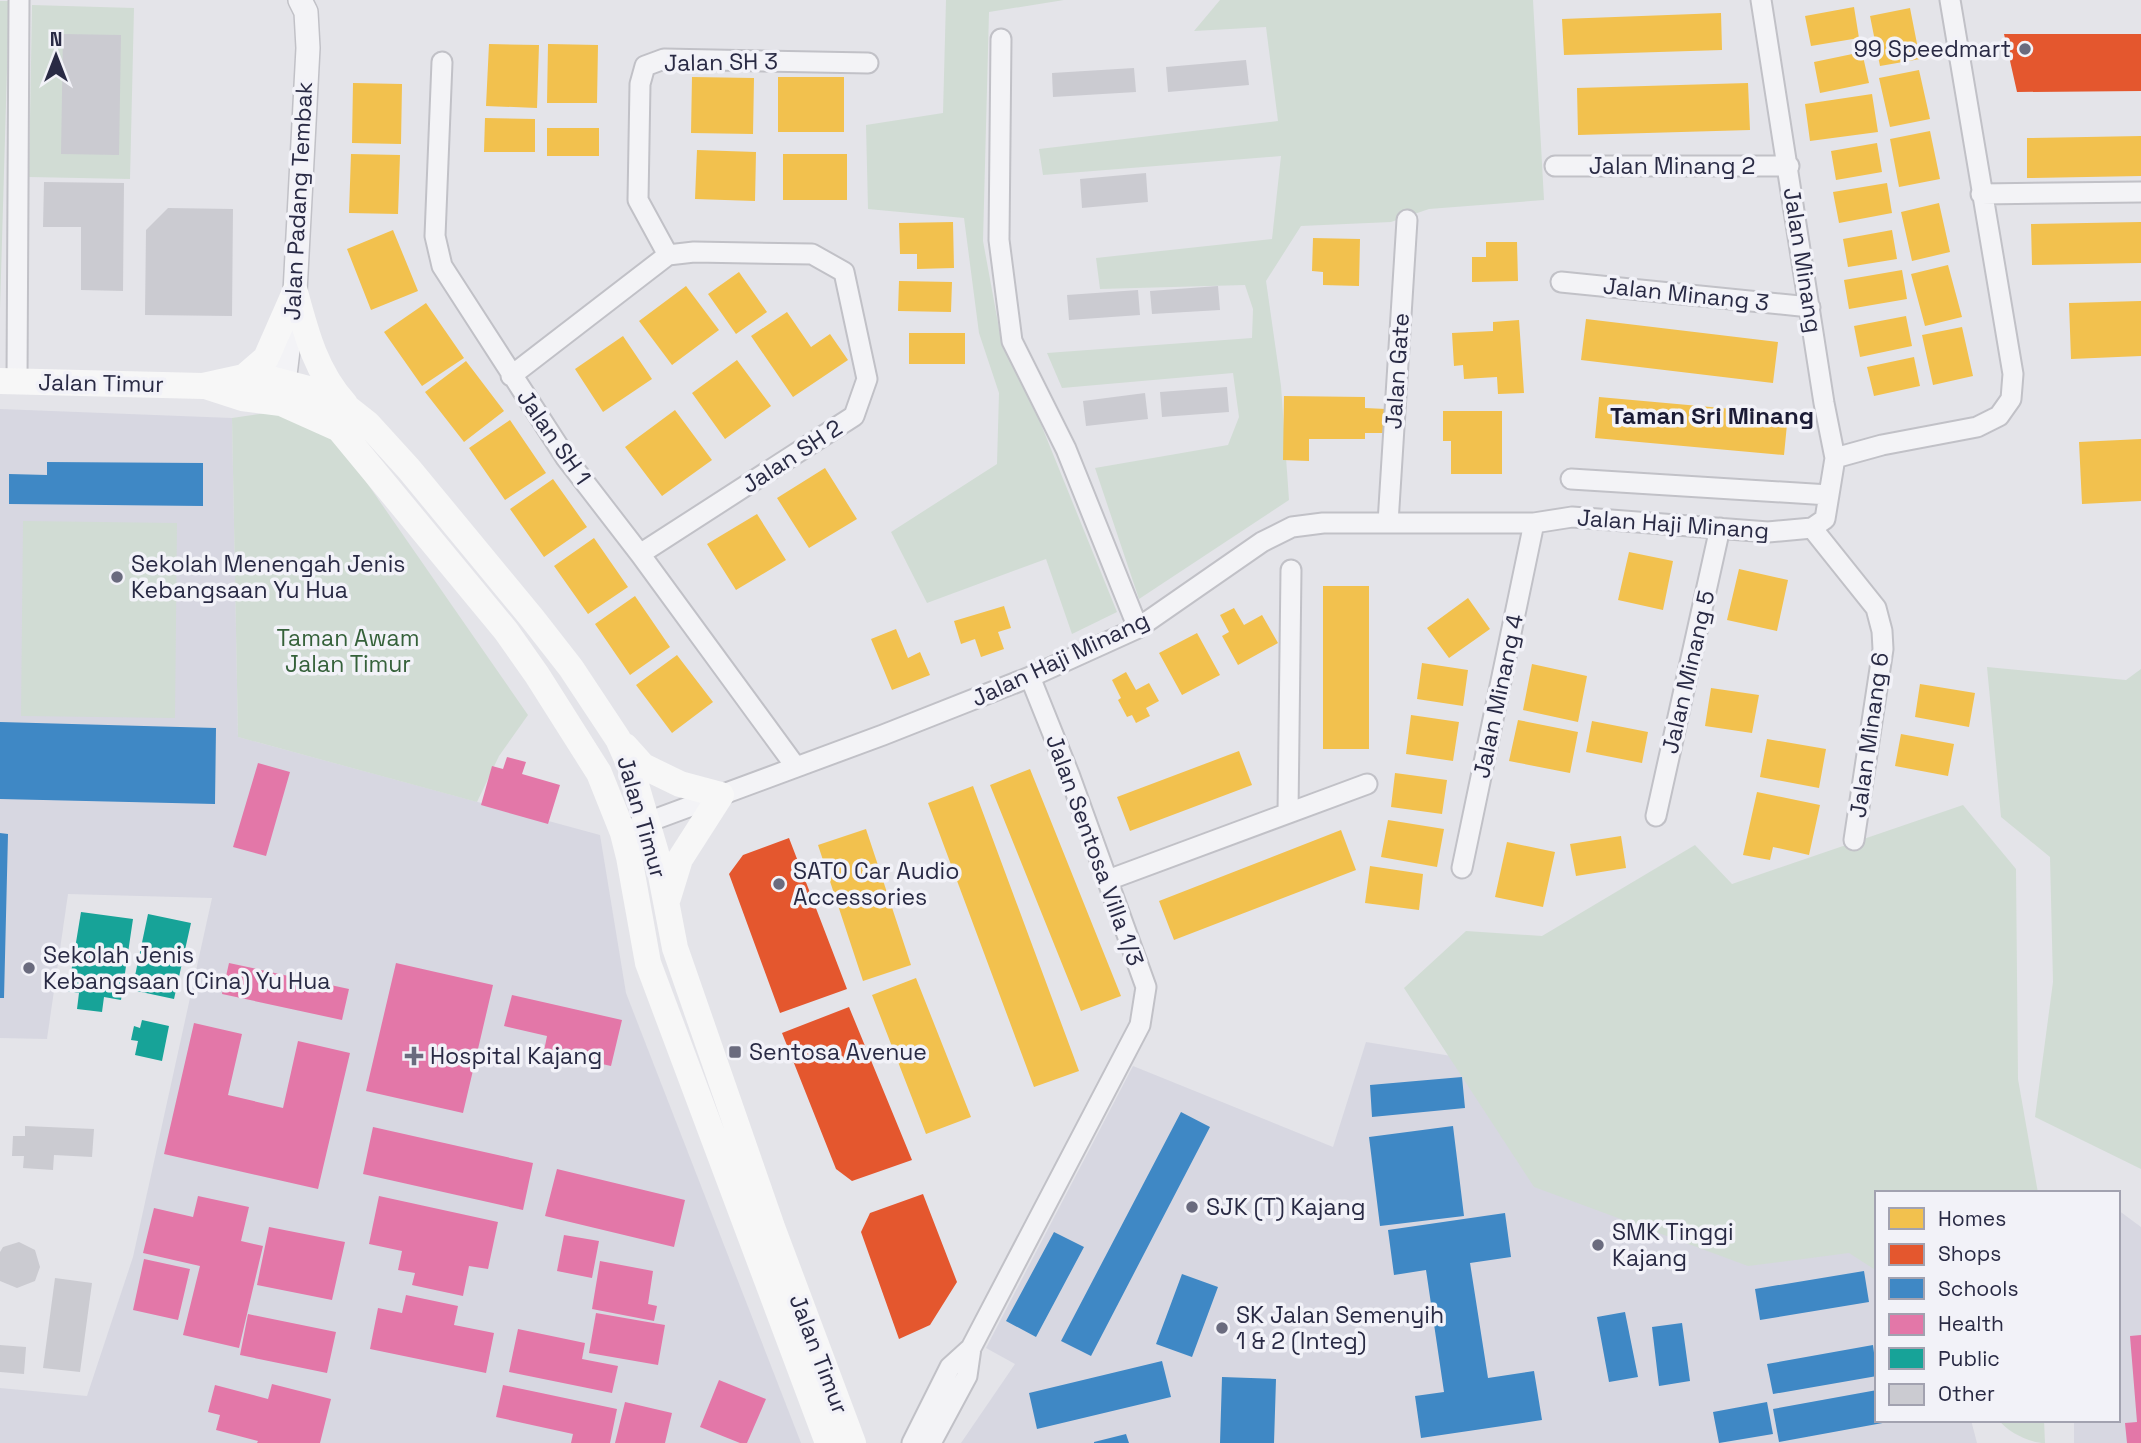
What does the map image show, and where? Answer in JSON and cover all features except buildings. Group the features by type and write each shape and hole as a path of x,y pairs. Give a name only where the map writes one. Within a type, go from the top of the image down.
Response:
{"main road":[{"path":"244,377 267,358 295,292"},
{"path":"295,292 308,341 323,374 349,409"},
{"name":"Jalan Timur","path":"8,381 203,386 244,377 283,392 339,429 506,631 599,774 623,833 648,963 842,1437"},
{"name":"Jalan Timur","path":"203,386 242,398 305,388 349,409 368,424 532,618 571,668 618,739 631,768 648,822 676,947 842,1437"},
{"path":"618,739 643,766 680,784 721,795 680,859 666,906"},
{"path":"842,1437 867,1443"}],"street":[{"path":"8,381 19,0"},
{"name":"Jalan Padang Tembak","path":"283,392 295,292 308,48 306,12 300,0"},
{"name":"Jalan Minang","path":"1761,0 1835,458 1829,495 1819,524"},
{"path":"1835,458 1882,445 1961,431 1999,416 2011,399 2012,374 1950,0"},
{"path":"1001,39 999,240 1012,341 1066,449 1138,628"},
{"name":"Jalan SH 3","path":"668,255 638,200 640,85 645,66 664,59 868,63"},
{"name":"Jalan SH 1","path":"442,62 435,236 442,266 566,458 796,767"},
{"name":"Jalan Minang 2","path":"1555,166 1788,166"},
{"path":"1981,194 2141,192"},
{"name":"Jalan Gate","path":"1388,523 1407,220"},
{"name":"Jalan SH 2","path":"640,554 854,416 867,379 844,272 812,254 694,252 668,255"},
{"path":"511,376 668,255"},
{"name":"Jalan Minang 3","path":"1561,282 1810,307"},
{"path":"1571,479 1829,495"},
{"name":"Jalan Haji Minang","path":"623,833 1030,677 1138,628 1262,542 1292,527 1323,523 1534,523 1572,517 1768,532 1819,524"},
{"name":"Jalan Minang 4","path":"1462,868 1534,523"},
{"name":"Jalan Minang 6","path":"1819,524 1876,608 1882,631 1883,649 1854,840"},
{"name":"Jalan Minang 5","path":"1656,816 1720,528"},
{"path":"1288,813 1291,570"},
{"name":"Jalan Sentosa Villa 1/3","path":"971,1348 1140,1025 1146,987 1030,677"},
{"path":"1108,880 1367,784"},
{"path":"912,1443 950,1367 971,1348"},
{"path":"931,1443 967,1376 971,1348"}],"shaded area":[{"name":"Hospital Kajang","path":"0,409 232,418 238,737 600,835 626,993 801,1443 0,1443 0,1388 87,1396 133,1257 212,898 68,894 47,1039 0,1038"},
{"name":"SMK Tinggi Kajang","path":"1366,1042 1903,1130 1878,1191 1875,1191 1875,1422 1972,1422 1977,1443 961,1443 1015,1364 986,1348 1133,1066 1333,1147"},
{"path":"2120,1211 2141,1227 2141,1443 2074,1443 2074,1422 2120,1422"}],"green space":[{"path":"946,0 1064,0 989,12 983,241 1001,339 1038,417 1117,612 1072,634 1046,559 927,603 891,532 997,464 999,393 979,333 964,218 868,209 866,125 943,113"},
{"path":"1220,0 1533,0 1544,200 1429,209 1391,222 1301,226 1266,281 1281,386 1289,500 1139,599 1095,468 1228,445 1239,417 1233,373 1062,388 1047,353 1252,338 1253,309 1245,285 1100,289 1096,258 1272,239 1281,156 1043,175 1039,149 1278,121 1266,27 1194,31"},
{"path":"0,1 9,1 0,309"},
{"path":"32,5 134,8 130,179 29,177"},
{"name":"Taman Awam Jalan Timur","path":"274,412 331,438 342,447 528,715 499,756 477,802 238,737 232,418"},
{"path":"23,521 177,523 175,718 21,716"},
{"path":"1987,667 2126,680 2141,669 2141,1169 2035,1117 2053,982 2050,857 2001,817"},
{"path":"1963,805 2016,869 2018,1079 2038,1191 1875,1191 1875,1270 1849,1253 1748,1266 1534,1187 1404,988 1466,931 1542,936 1695,845 1732,884"},
{"path":"2001,1422 2044,1422 2045,1443 2019,1436"}],"place":[{"name":"99 Speedmart","path":"2025,49"},
{"name":"Sekolah Menengah Jenis Kebangsaan Yu Hua","path":"117,577"},
{"name":"SATO Car Audio Accessories","path":"779,884"},
{"name":"Sekolah Jenis Kebangsaan (Cina) Yu Hua","path":"29,968"},
{"name":"Sentosa Avenue","path":"735,1052"},
{"name":"Hospital Kajang","path":"414,1056"},
{"name":"SJK (T) Kajang","path":"1192,1207"},
{"name":"SMK Tinggi Kajang","path":"1598,1245"},
{"name":"SK Jalan Semenyih 1 & 2 (Integ)","path":"1222,1328"}],"district":[{"name":"Taman Sri Minang","path":"1712,415"}]}
